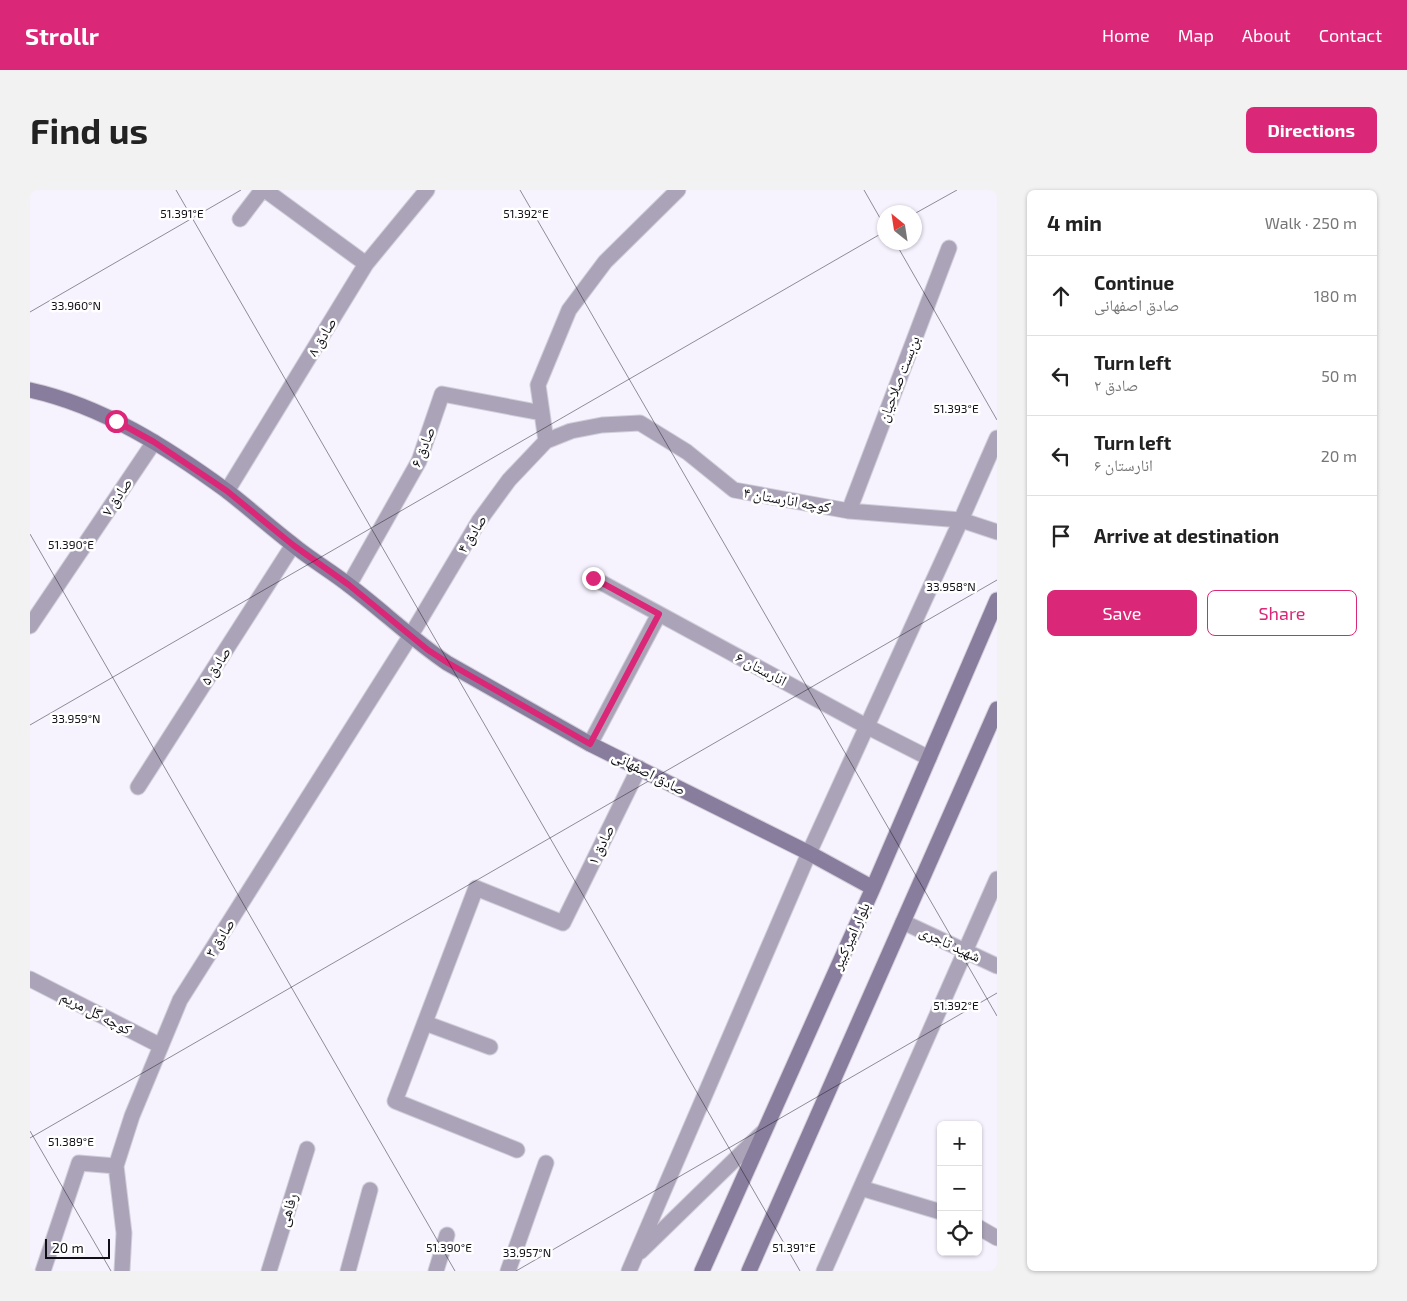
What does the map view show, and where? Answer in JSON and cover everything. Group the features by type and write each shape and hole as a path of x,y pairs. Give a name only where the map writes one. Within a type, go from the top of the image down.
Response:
{"main road":[{"name":"صادق اصفهانی","path":"30,390 89,409 116,421 154,442 227,491 293,545 349,585 448,663 590,744 809,853 873,888"},
{"name":"بلوار امیرکبیر","path":"702,1271 873,888 997,600"},
{"path":"749,1271 997,710"}],"street":[{"path":"240,219 264,190 366,264"},
{"name":"صادق ۸","path":"227,491 366,264 427,190"},
{"path":"546,441 538,385 568,310 605,262 678,190"},
{"name":"بن‌بست صلاحیان","path":"849,511 949,248"},
{"name":"صادق ۶","path":"349,585 420,461 442,394 542,413"},
{"name":"کوچه انارستان ۴","path":"546,441 571,431 602,425 640,423 687,452 734,490 849,511 961,520 997,532"},
{"path":"629,1271 809,853 997,438"},
{"name":"صادق ۴","path":"411,635 479,521 509,480 546,441"},
{"name":"صادق ۷","path":"30,626 154,442"},
{"name":"صادق ۵","path":"138,787 293,545"},
{"name":"انارستان ۶","path":"593,578 866,726 929,758"},
{"path":"590,744 659,614"},
{"name":"صادق ۳","path":"122,1271 124,1233 116,1166 132,1116 180,1000 411,635"},
{"name":"صادق ۱","path":"425,1024 476,888 563,923 639,768"},
{"path":"824,1271 997,879"},
{"name":"شهید تاجری","path":"903,922 997,966"},
{"name":"کوچه گل مریم","path":"30,979 161,1046"},
{"path":"490,1047 425,1024 395,1101 517,1150"},
{"path":"635,1256 764,1131"},
{"name":"رفاهی","path":"269,1271 307,1150"},
{"path":"43,1271 79,1162 116,1166"},
{"path":"508,1271 546,1163"},
{"path":"861,1188 938,1211"},
{"path":"348,1271 370,1190"},
{"path":"982,1229 997,1238"},
{"path":"436,1271 447,1235"}],"route":[{"path":"116,421 154,442 227,491 293,545 349,585 428,650 590,744 659,614 593,578"}]}
